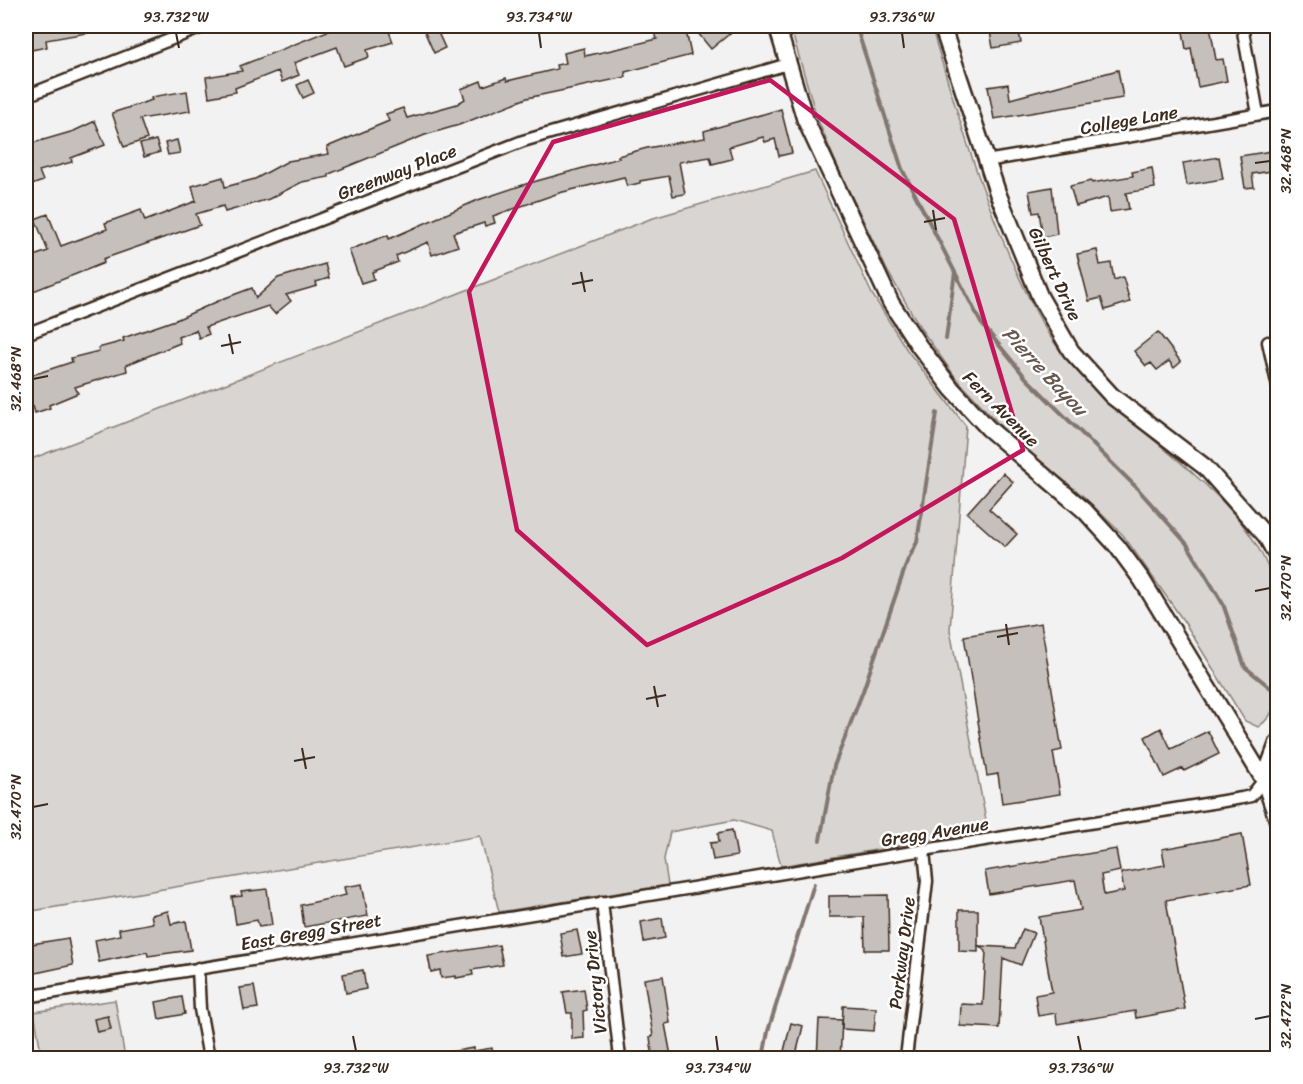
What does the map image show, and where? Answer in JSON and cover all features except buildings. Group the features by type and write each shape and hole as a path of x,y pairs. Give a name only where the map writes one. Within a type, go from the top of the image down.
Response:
{"street":[{"path":"26,96 205,26"},
{"name":"Fern Avenue","path":"777,26 805,119 820,157 891,303 919,346 952,389 988,428 1077,504 1117,546 1142,580 1264,780"},
{"name":"Gilbert Drive","path":"942,26 986,161 1040,297 1071,351 1112,396 1205,467 1272,539 1278,558"},
{"path":"1242,26 1258,114"},
{"name":"Greenway Place","path":"26,334 523,141 788,64"},
{"name":"College Lane","path":"986,161 1278,111"},
{"path":"1268,342 1278,387"},
{"path":"1276,747 1264,780 1278,821"},
{"name":"Gregg Avenue","path":"602,902 1242,798 1251,796 1264,780"},
{"name":"Parkway Drive","path":"906,1059 927,880 924,851"},
{"name":"East Gregg Street","path":"26,997 602,902"},
{"name":"Victory Drive","path":"602,902 620,1059"},
{"path":"198,968 200,1009 209,1059"}],"highlighted area":[{"path":"770,80 954,219 1023,450 842,558 647,645 517,530 469,292 553,142"}],"shaded area":[{"path":"790,26 931,26 979,178 1008,252 1042,323 1067,360 1100,393 1209,488 1240,521 1263,557 1278,605 1278,687 1272,713 1258,727 1245,721 1185,623 1123,535 1082,495 1011,437 956,378 921,329 888,272 839,170 817,118"},
{"path":"815,171 872,294 907,350 966,426 950,630 988,831 781,866 772,831 734,820 670,832 664,859 668,885 499,912 480,836 26,912 26,461 650,219"},
{"path":"115,1000 125,1058 42,1058 34,1012"}],"waterway":[{"name":"Pierre Bayou","path":"856,26 902,169 981,323 1026,378 1136,487 1187,544 1223,604 1245,667 1278,694"},
{"path":"946,339 955,272"},
{"path":"820,840 834,766 863,691 907,562 917,542 937,413"},
{"path":"763,1058 768,1031 814,884"}]}
